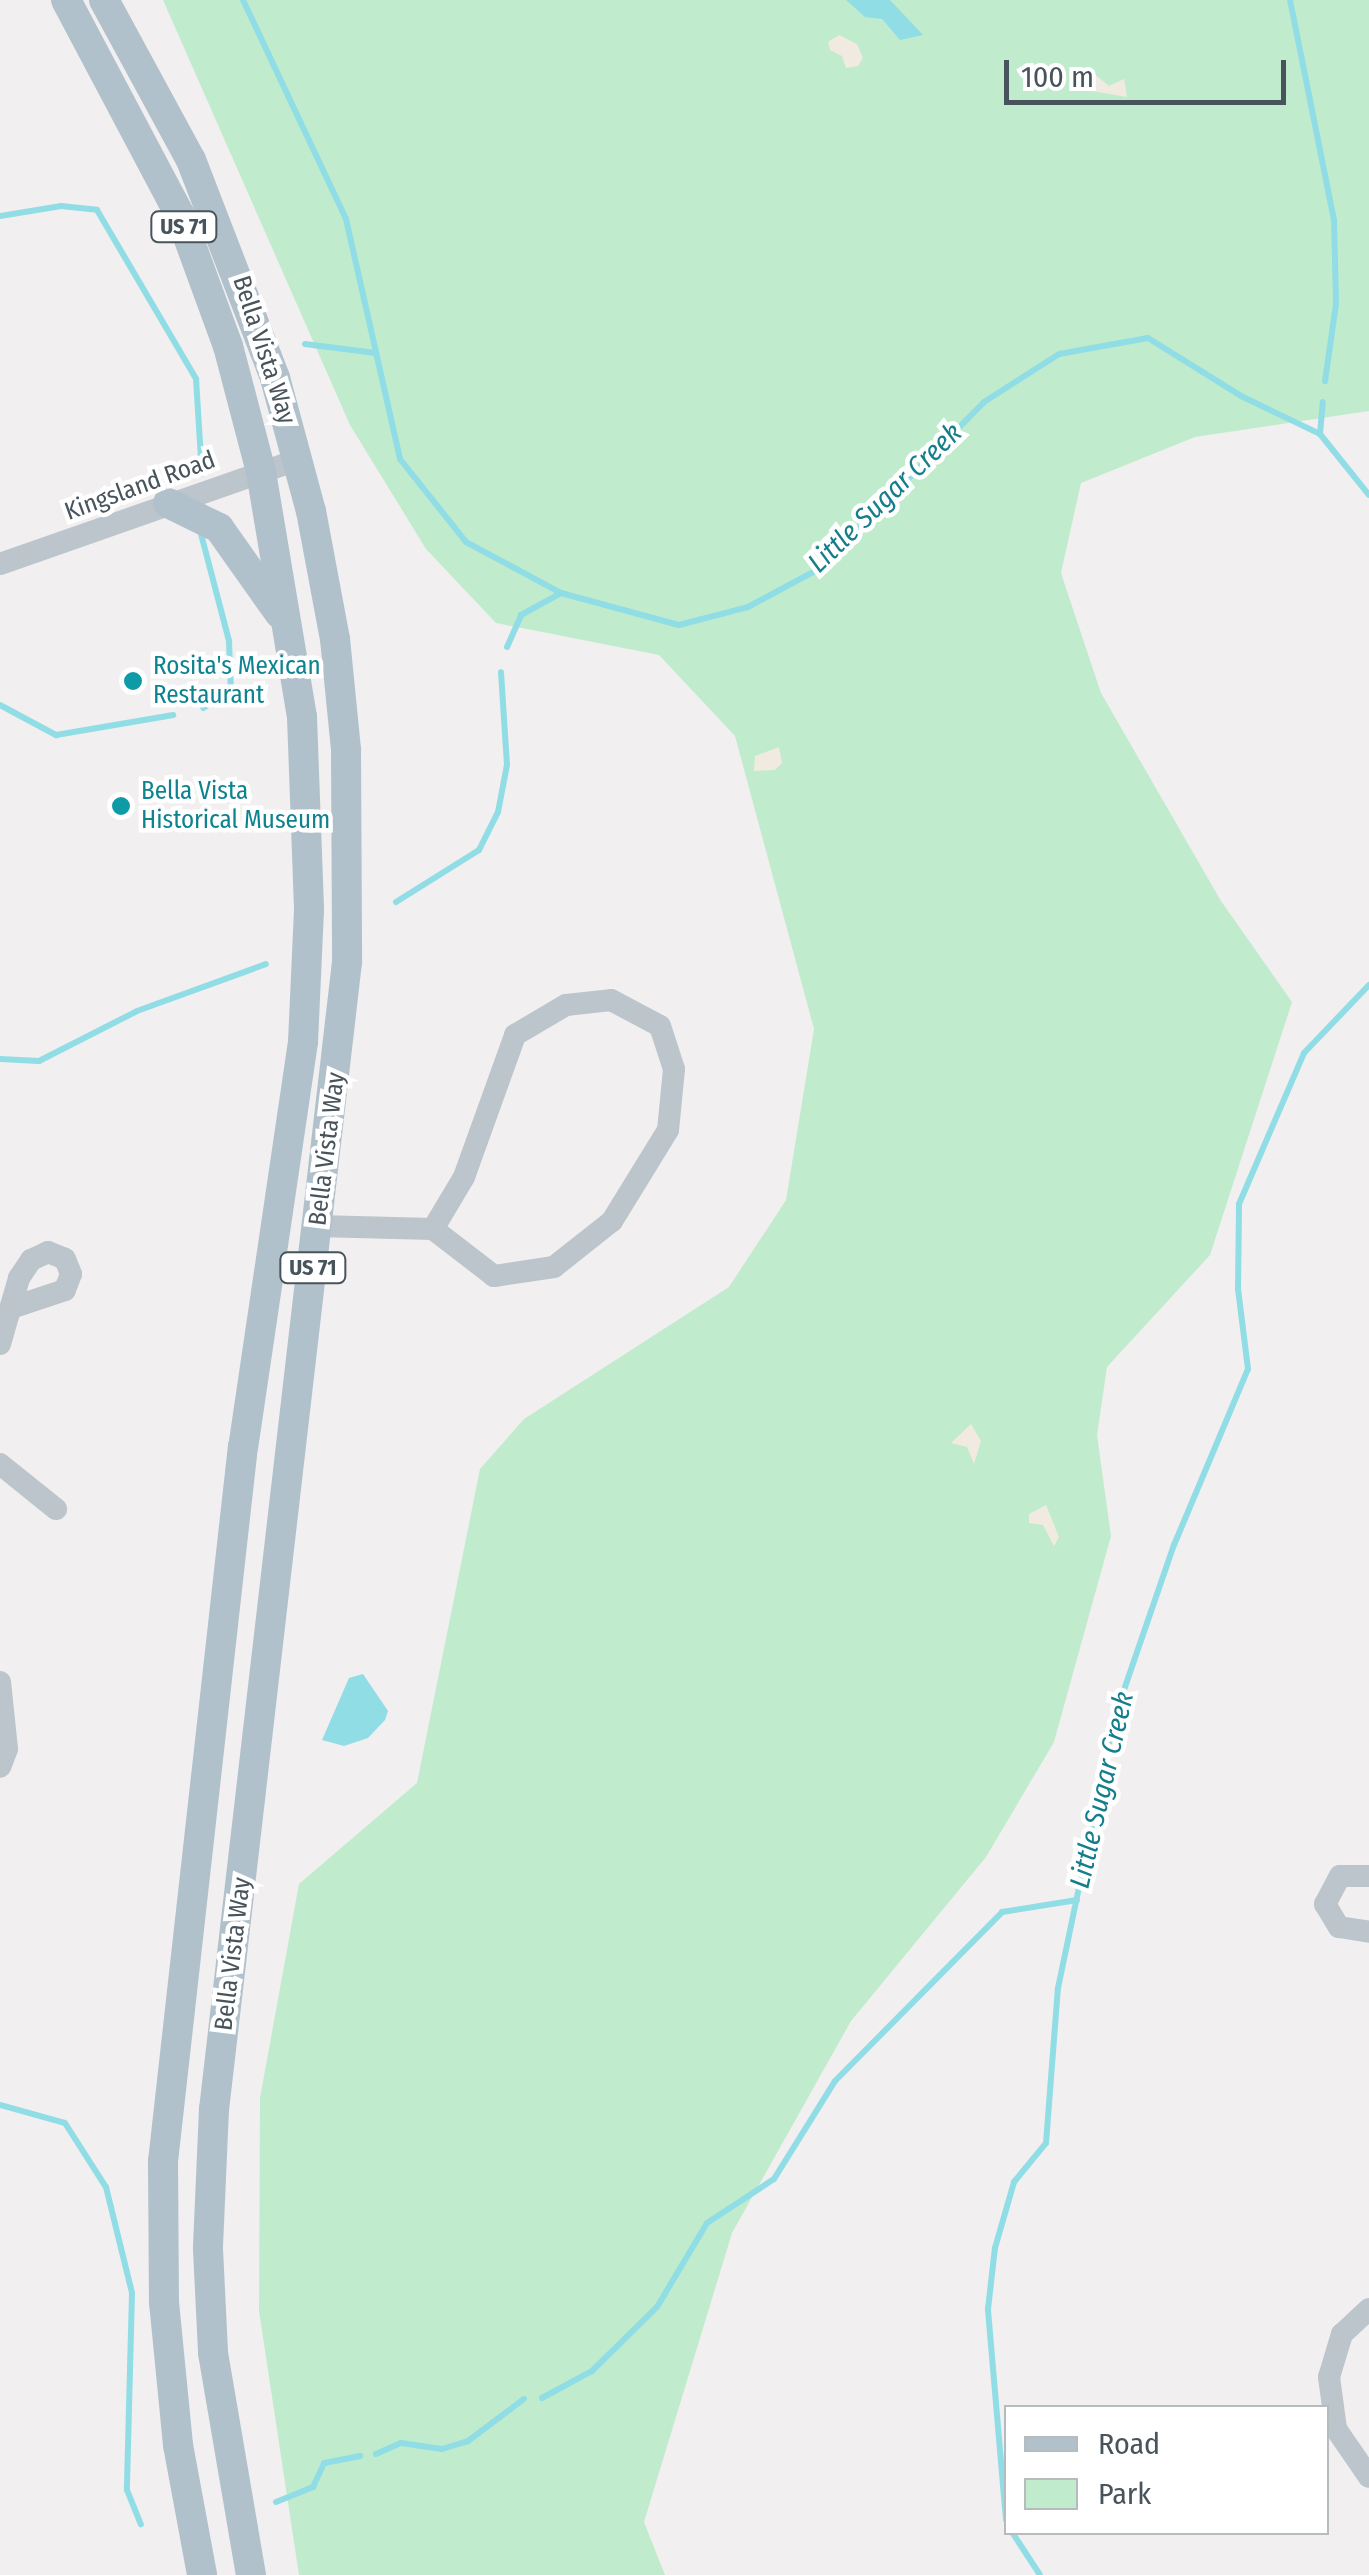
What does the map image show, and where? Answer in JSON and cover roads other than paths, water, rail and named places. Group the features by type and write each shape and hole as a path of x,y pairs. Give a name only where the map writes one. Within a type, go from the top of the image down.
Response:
{"main road":[{"name":"Bella Vista Way","path":"66,0 180,215 228,346 261,472 290,631 308,826 303,1042 243,1446 162,2161 164,2302 178,2445 202,2575"},
{"name":"Bella Vista Way","path":"104,0 158,93 229,247 298,459 335,640 350,855 347,962 214,2109 208,2249 213,2353 251,2575"},
{"path":"168,503 219,528 290,631"}],"street":[{"name":"Kingsland Road","path":"0,564 298,459"},
{"path":"318,1226 433,1230 494,1276 554,1266 612,1221 668,1130 674,1069 660,1026 610,1000 566,1005 515,1035 464,1177 433,1230"},
{"path":"0,1344 11,1308"},
{"path":"0,1464 56,1509"},
{"path":"0,1682 8,1749 0,1767"},
{"path":"1369,1876 1340,1876 1325,1904 1340,1927 1369,1932"},
{"path":"1369,2309 1342,2334 1328,2377 1336,2429 1369,2477"}],"water":[{"path":"846,0 890,0 923,35 900,40 882,19 865,17"},
{"path":"363,1674 388,1711 385,1720 368,1738 344,1746 322,1740 349,1678"}],"waterway":[{"name":"Little Sugar Creek","path":"243,0 346,219 400,459 466,542 561,593 679,625 748,607 819,569 984,402 1059,354 1148,338 1241,396 1320,434 1369,495"},
{"path":"1290,0 1334,220 1336,304 1325,381"},
{"path":"0,216 61,206 97,210 196,379 202,474"},
{"path":"305,344 375,353"},
{"path":"1320,434 1323,402"},
{"path":"201,534 229,641 231,692 203,708"},
{"path":"507,647 521,615 561,593"},
{"path":"396,902 479,850 498,812 507,765 501,672"},
{"path":"0,705 56,735 173,715"},
{"path":"0,1059 39,1061 137,1011 266,964"},
{"name":"Little Sugar Creek","path":"1004,2497 988,2309 995,2248 1014,2182 1046,2143 1058,1988 1115,1716 1174,1545 1248,1369 1238,1289 1239,1204 1304,1053 1369,985"},
{"path":"542,2398 592,2371 657,2307 707,2223 774,2179 835,2081 1002,1912 1077,1900"},
{"path":"0,2105 65,2123 106,2187 132,2293 127,2490 141,2524"},
{"path":"376,2454 401,2443 442,2449 468,2441 524,2399"},
{"path":"276,2502 313,2487 324,2463 360,2456"},
{"name":"Little Sugar Creek","path":"1014,2535 1040,2575"}],"place":[{"name":"Rosita's Mexican Restaurant","path":"133,681"},
{"name":"Bella Vista Historical Museum","path":"121,806"}]}
